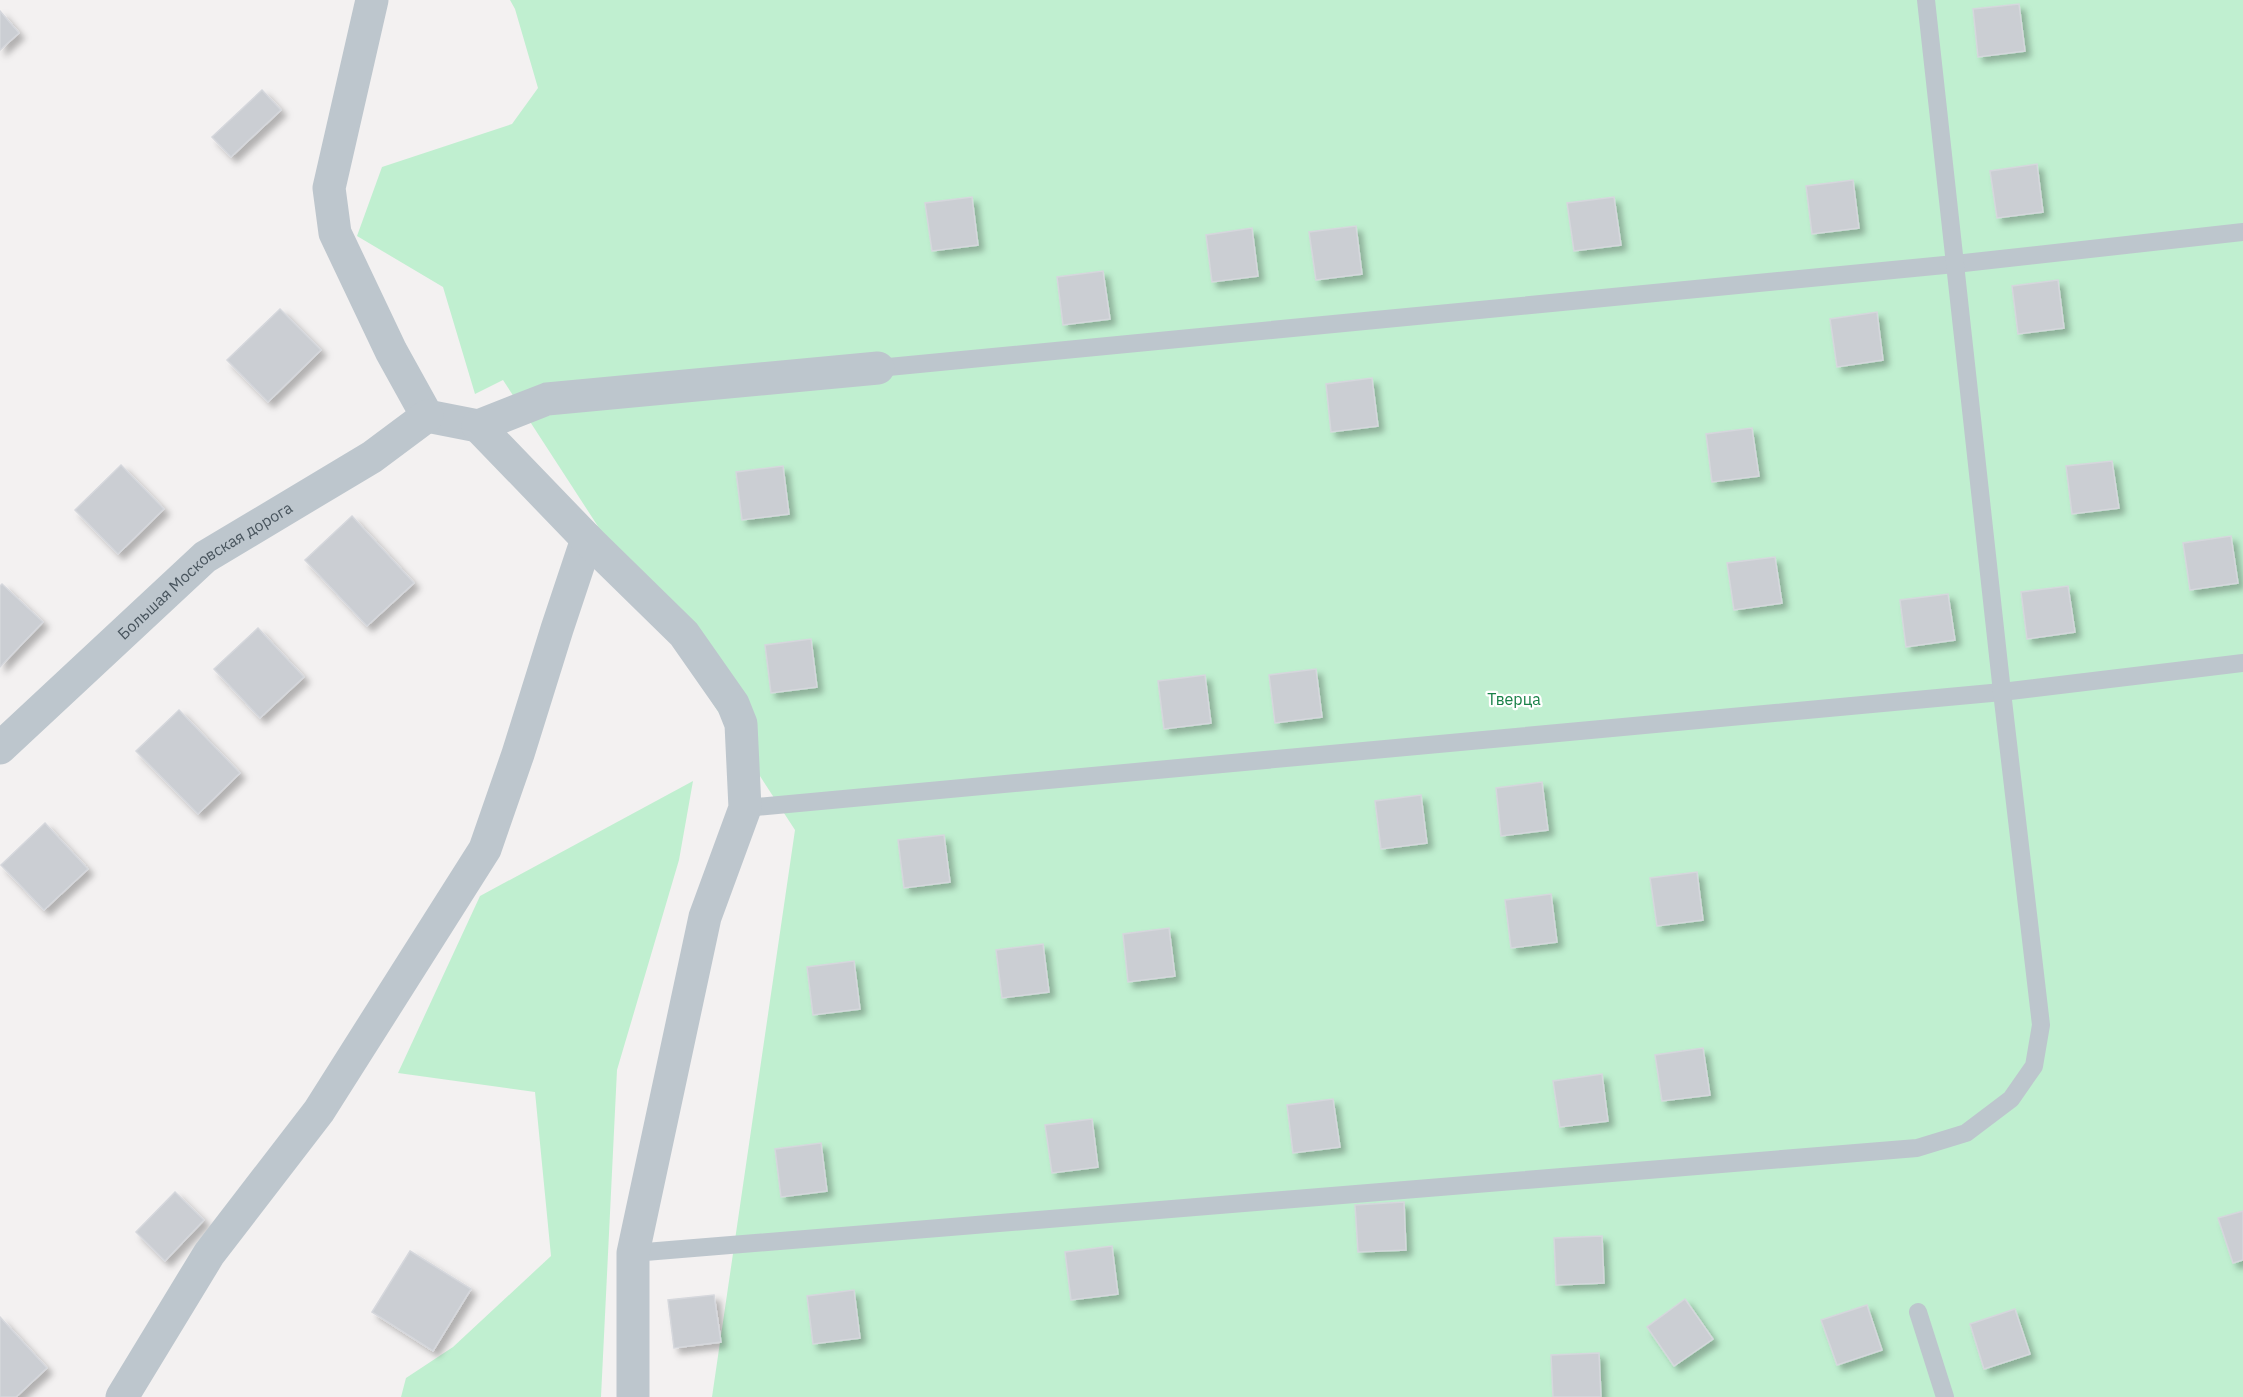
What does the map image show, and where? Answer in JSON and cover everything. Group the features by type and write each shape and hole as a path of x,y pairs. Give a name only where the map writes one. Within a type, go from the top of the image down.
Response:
{"street":[{"path":"372,0 328,188 335,232 391,351 427,416 478,426 547,399 878,368"},
{"name":"Большая Московская дорога","path":"0,748 206,557 372,457 427,416"},
{"path":"478,426 587,539 684,634 733,704 741,724 744,808 705,917 633,1253 633,1397"},
{"path":"122,1397 208,1254 319,1111 484,849 518,754 556,629 587,539"}],"lane":[{"path":"633,1253 1917,1148 1966,1133 2011,1099 2034,1066 2041,1025 1926,0"},
{"path":"878,368 1955,264 2243,232"},
{"path":"744,808 2002,692 2243,663"},
{"path":"1918,1312 1945,1397"}],"green space":[{"name":"Тверца","path":"510,0 2243,0 2243,1397 712,1397 795,830 503,380 475,394 443,287 357,236 382,167 512,124 538,88 515,9"},
{"path":"693,781 679,860 617,1070 601,1397 401,1397 406,1378 453,1347 551,1256 535,1092 398,1073 480,896"}],"building":[{"path":"2019,4 2025,51 1978,57 1973,9"},
{"path":"0,11 19,33 0,50"},
{"path":"262,90 281,110 231,157 212,137"},
{"path":"2037,164 2043,212 1997,218 1990,171"},
{"path":"1853,180 1859,228 1812,234 1806,186"},
{"path":"972,197 978,245 932,251 925,203"},
{"path":"1614,197 1621,245 1574,251 1567,203"},
{"path":"1356,226 1362,274 1316,280 1309,232"},
{"path":"1252,228 1258,276 1212,282 1206,235"},
{"path":"1103,271 1110,319 1063,325 1057,277"},
{"path":"2058,280 2064,328 2018,334 2012,286"},
{"path":"280,309 321,350 268,402 227,360"},
{"path":"1877,312 1883,360 1837,367 1830,319"},
{"path":"1372,378 1378,426 1331,432 1326,384"},
{"path":"1752,428 1759,476 1712,482 1706,434"},
{"path":"2112,461 2119,508 2072,514 2066,466"},
{"path":"121,465 164,509 118,554 75,510"},
{"path":"783,466 789,514 742,520 736,472"},
{"path":"352,516 414,583 367,626 305,560"},
{"path":"2231,536 2238,583 2190,590 2183,543"},
{"path":"1775,557 1782,603 1734,610 1727,563"},
{"path":"2,584 43,622 0,667 0,586"},
{"path":"2068,586 2075,632 2027,639 2021,592"},
{"path":"1948,594 1955,640 1906,647 1900,600"},
{"path":"258,628 304,677 260,718 214,669"},
{"path":"811,639 817,687 771,693 765,645"},
{"path":"1316,669 1322,717 1275,723 1269,675"},
{"path":"1205,675 1211,723 1164,729 1158,681"},
{"path":"179,710 240,773 198,814 136,751"},
{"path":"1542,782 1548,830 1501,836 1496,788"},
{"path":"1421,795 1427,843 1381,849 1375,801"},
{"path":"45,823 88,869 44,910 1,865"},
{"path":"944,835 950,882 904,888 898,840"},
{"path":"1697,872 1703,920 1657,926 1650,878"},
{"path":"1551,894 1557,942 1511,948 1505,900"},
{"path":"1169,928 1175,976 1128,982 1123,934"},
{"path":"1043,944 1049,992 1002,998 996,950"},
{"path":"854,961 860,1009 813,1015 807,967"},
{"path":"1703,1048 1710,1095 1662,1101 1655,1055"},
{"path":"1602,1074 1608,1121 1560,1127 1553,1081"},
{"path":"1333,1099 1340,1147 1293,1153 1287,1105"},
{"path":"1092,1119 1098,1167 1052,1173 1045,1125"},
{"path":"821,1143 827,1191 781,1197 775,1149"},
{"path":"175,1192 204,1220 165,1261 136,1232"},
{"path":"1404,1202 1406,1250 1358,1252 1355,1205"},
{"path":"2243,1211 2243,1260 2233,1263 2218,1218"},
{"path":"1602,1236 1604,1283 1556,1285 1554,1238"},
{"path":"1112,1246 1118,1294 1071,1300 1065,1252"},
{"path":"410,1251 471,1289 433,1351 372,1312"},
{"path":"854,1290 860,1338 813,1344 807,1296"},
{"path":"714,1295 721,1342 674,1348 668,1300"},
{"path":"1685,1299 1713,1339 1674,1366 1647,1327"},
{"path":"1867,1305 1882,1350 1837,1365 1821,1320"},
{"path":"2015,1309 2030,1354 1984,1369 1970,1324"},
{"path":"0,1317 47,1368 16,1397 0,1397"},
{"path":"1599,1353 1601,1397 1553,1397 1551,1355"}]}
